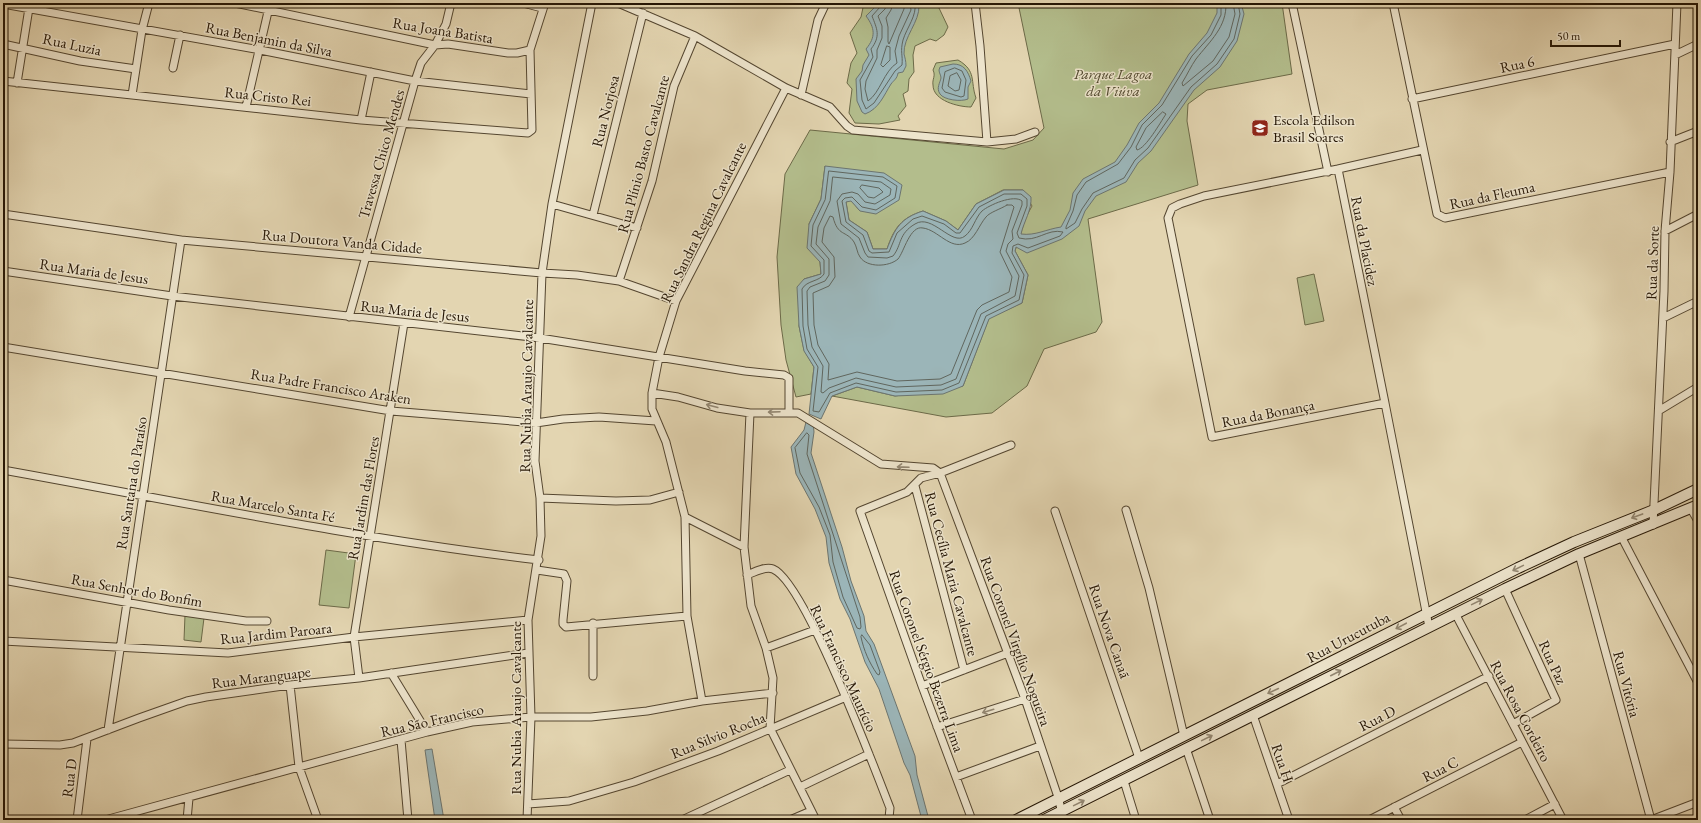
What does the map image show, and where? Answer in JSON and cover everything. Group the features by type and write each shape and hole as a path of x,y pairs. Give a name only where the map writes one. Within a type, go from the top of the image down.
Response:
{"street":[{"path":"132,95 142,30 149,3"},
{"name":"Rua Joana Batista","path":"234,3 269,6 435,44 448,44 508,53 518,53 530,50"},
{"name":"Travessa Chico Mendes","path":"350,317 415,81 421,64 435,44 446,24 451,3"},
{"path":"523,3 543,5 530,50 531,94"},
{"name":"Rua Nubia Araujo Cavalcante","path":"527,820 531,717 528,620 539,560 541,536 540,498 535,460 542,274 552,204 592,3"},
{"path":"618,3 695,36 786,88 830,108 852,130 987,142 1016,139 1035,132"},
{"path":"801,95 818,20 826,3"},
{"path":"975,3 980,46 987,142"},
{"path":"1292,3 1328,172"},
{"name":"Rua da Fleuma","path":"1393,3 1422,150 1437,214 1445,218 1670,172"},
{"name":"Rua da Sorte","path":"1653,525 1660,410 1665,231 1670,172 1670,142 1677,3"},
{"name":"Rua Benjamin da Silva","path":"3,4 29,8 41,7 142,30 180,35 415,81 531,94"},
{"path":"246,107 269,6"},
{"path":"17,83 29,8"},
{"name":"Rua Norjosa","path":"593,215 642,13"},
{"path":"173,68 180,35"},
{"name":"Rua Plínio Basto Cavalcante","path":"619,281 652,181 674,86 695,36"},
{"name":"Rua Luzia","path":"3,44 23,47 80,61 136,69"},
{"name":"Rua 6","path":"1412,99 1675,44"},
{"path":"1675,55 1698,44"},
{"path":"361,120 371,72"},
{"name":"Rua Cristo Rei","path":"3,81 361,120 531,132 531,94"},
{"name":"Rua Sandra Regina Cavalcante","path":"702,701 687,616 685,517 666,442 652,409 652,393 659,357 676,301 786,88"},
{"path":"1670,142 1698,131"},
{"path":"1338,169 1422,150"},
{"name":"Rua da Bonança","path":"1338,169 1204,196 1180,204 1169,213 1168,218 1212,437 1384,403"},
{"name":"Rua da Placidez","path":"1338,169 1384,403"},
{"path":"552,204 637,228"},
{"name":"Rua Doutora Vanda Cidade","path":"3,214 181,240 366,256 542,274 577,275 619,281 676,301"},
{"path":"1665,231 1698,214"},
{"name":"Rua Santana do Paraíso","path":"108,730 126,601 181,240"},
{"name":"Rua Maria de Jesus","path":"3,271 172,296 540,338 745,371 786,375 789,378 789,412"},
{"path":"1663,318 1698,301"},
{"name":"Rua Jardim das Flores","path":"359,678 354,637 404,323"},
{"name":"Rua Padre Francisco Araken","path":"3,347 391,411 536,423 563,419 599,417 656,421"},
{"path":"1660,410 1698,387"},
{"path":"652,393 678,397 717,408 750,413 798,413 809,418 881,464 933,468 940,473"},
{"path":"1384,403 1429,627"},
{"path":"750,413 744,547 751,606 766,648 773,678 770,728 816,820"},
{"path":"915,486 921,478 940,473 1011,445"},
{"name":"Rua Marcelo Santa Fé","path":"3,470 369,536 539,560"},
{"name":"Rua Coronel Virgílio Nogueira","path":"940,473 1025,699 1063,815"},
{"name":"Rua Coronel Sérgio Bezerra Lima","path":"915,486 907,492 860,510 922,686 972,820"},
{"name":"Rua Cecília Maria Cavalcante","path":"915,486 964,670"},
{"name":"Rua Urucutuba","path":"1016,820 1059,800 1426,613 1574,542 1654,510 1698,489"},
{"path":"540,498 616,501 650,500 679,492"},
{"path":"1695,507 1698,521"},
{"name":"Rua Urucutuba","path":"1044,820 1063,815 1186,748 1455,613 1579,554 1622,538 1695,507"},
{"path":"1126,510 1149,588 1184,736"},
{"name":"Rua Nova Canaã","path":"1056,511 1139,758"},
{"path":"685,517 744,547"},
{"path":"1622,538 1698,683"},
{"name":"Rua Vitória","path":"1579,554 1651,820"},
{"name":"Rua Francisco Maurício","path":"747,575 761,569 772,568 783,575 815,630 846,697 891,811 889,818 886,820"},
{"path":"537,570 564,574 566,576 567,580 563,624 566,627 592,623 687,616"},
{"name":"Rua Senhor do Bonfim","path":"3,580 246,621 267,621"},
{"name":"Rua Paz","path":"1505,589 1556,700 1513,724"},
{"name":"Rua Rosa Cordeiro","path":"1455,613 1563,820"},
{"name":"Rua Jardim Paroara","path":"3,641 228,653 354,637 528,620"},
{"path":"592,623 593,676"},
{"path":"766,648 815,630"},
{"name":"Rua Maranguape","path":"3,744 60,745 87,739 187,701 206,697 290,685 359,678 528,653"},
{"path":"922,686 1008,653"},
{"path":"1316,670 1322,681"},
{"path":"391,673 427,732"},
{"name":"Rua D","path":"1277,784 1489,676"},
{"path":"1296,680 1302,691"},
{"path":"290,685 299,768 318,820"},
{"name":"Rua São Francisco","path":"105,820 427,732 472,722 531,717 591,717 647,711 702,701 773,693"},
{"name":"Rua Silvio Rocha","path":"528,804 569,801 641,780 846,697"},
{"path":"937,727 1025,699"},
{"name":"Rua H","path":"1253,715 1289,820"},
{"name":"Rua D","path":"77,820 87,739"},
{"path":"401,740 408,820"},
{"name":"Rua C","path":"1369,820 1522,742"},
{"path":"956,777 1040,746"},
{"path":"1186,748 1210,820"},
{"path":"800,787 869,754"},
{"path":"682,820 790,770"},
{"path":"1124,781 1136,820"},
{"path":"187,820 189,798"},
{"path":"1651,820 1698,802"},
{"path":"1525,820 1555,804"},
{"path":"1394,807 1401,820"},
{"path":"790,820 811,811"}],"green space":[{"path":"864,3 932,3 939,8 948,27 944,35 936,41 930,39 915,46 913,55 914,72 909,79 908,91 903,94 906,106 898,116 900,120 879,124 855,123 849,113 852,89 847,83 851,63 857,53 850,33 861,17"},
{"name":"Parque Lagoa da Viúva","path":"1018,3 1282,3 1292,74 1207,90 1188,104 1187,121 1198,185 1088,219 1102,322 1096,332 1044,349 1027,386 992,413 946,417 832,396 857,387 895,396 963,386 989,318 1022,303 1028,275 1015,251 1026,217 1032,206 1023,190 1003,190 976,204 958,230 946,221 923,211 915,214 899,225 892,235 887,249 873,249 867,232 849,220 846,202 851,200 860,211 825,166 821,199 809,224 820,262 821,274 804,279 799,326 804,350 814,367 811,394 796,397 786,360 781,325 777,257 785,174 810,130 1004,149 1033,140 1044,128"},
{"path":"958,60 968,68 972,77 976,98 971,107 960,106 948,102 942,99 934,91 933,70 936,63"},
{"path":"1314,274 1324,321 1305,325 1297,278"},
{"path":"326,550 356,554 349,608 319,605"},
{"path":"185,615 204,618 201,642 184,640"}],"water":[{"path":"917,3 919,5 919,11 904,48 906,66 903,72 898,73 878,105 870,112 865,114 862,112 857,101 856,79 862,71 863,65 869,55 866,49 873,36 873,29 866,16 878,4"},
{"path":"1217,3 1241,3 1244,14 1237,41 1220,67 1194,90 1151,151 1138,163 1126,182 1096,196 1085,211 1079,226 1062,239 1027,253 1016,247 1015,251 1028,275 1022,303 989,319 963,386 943,394 895,396 857,387 832,396 821,419 809,414 814,367 804,351 799,326 797,287 804,279 821,274 820,262 807,248 809,224 821,199 825,166 884,173 902,185 899,200 876,214 860,211 851,201 846,202 849,220 867,232 873,249 887,249 893,235 900,225 909,217 923,211 946,221 958,230 976,204 1004,190 1023,190 1031,197 1029,211 1021,234 1036,233 1061,227 1070,210 1073,193 1083,179 1115,162 1127,145 1139,123 1159,103 1189,54 1207,33 1217,13"},
{"path":"953,64 963,67 971,81 968,87 968,99 953,100 945,98 939,92 938,88 941,78 939,71 940,67"},
{"path":"807,418 813,421 814,432 811,453 842,547 851,581 864,616 866,631 874,644 915,756 917,775 929,820 922,820 910,775 904,763 879,689 865,662 850,619 840,599 829,563 826,537 815,509 796,474 791,447 804,430"},
{"path":"432,749 444,820 435,820 425,750"}],"place":[{"name":"Escola Edilson Brasil Soares","path":"1260,128"}]}
